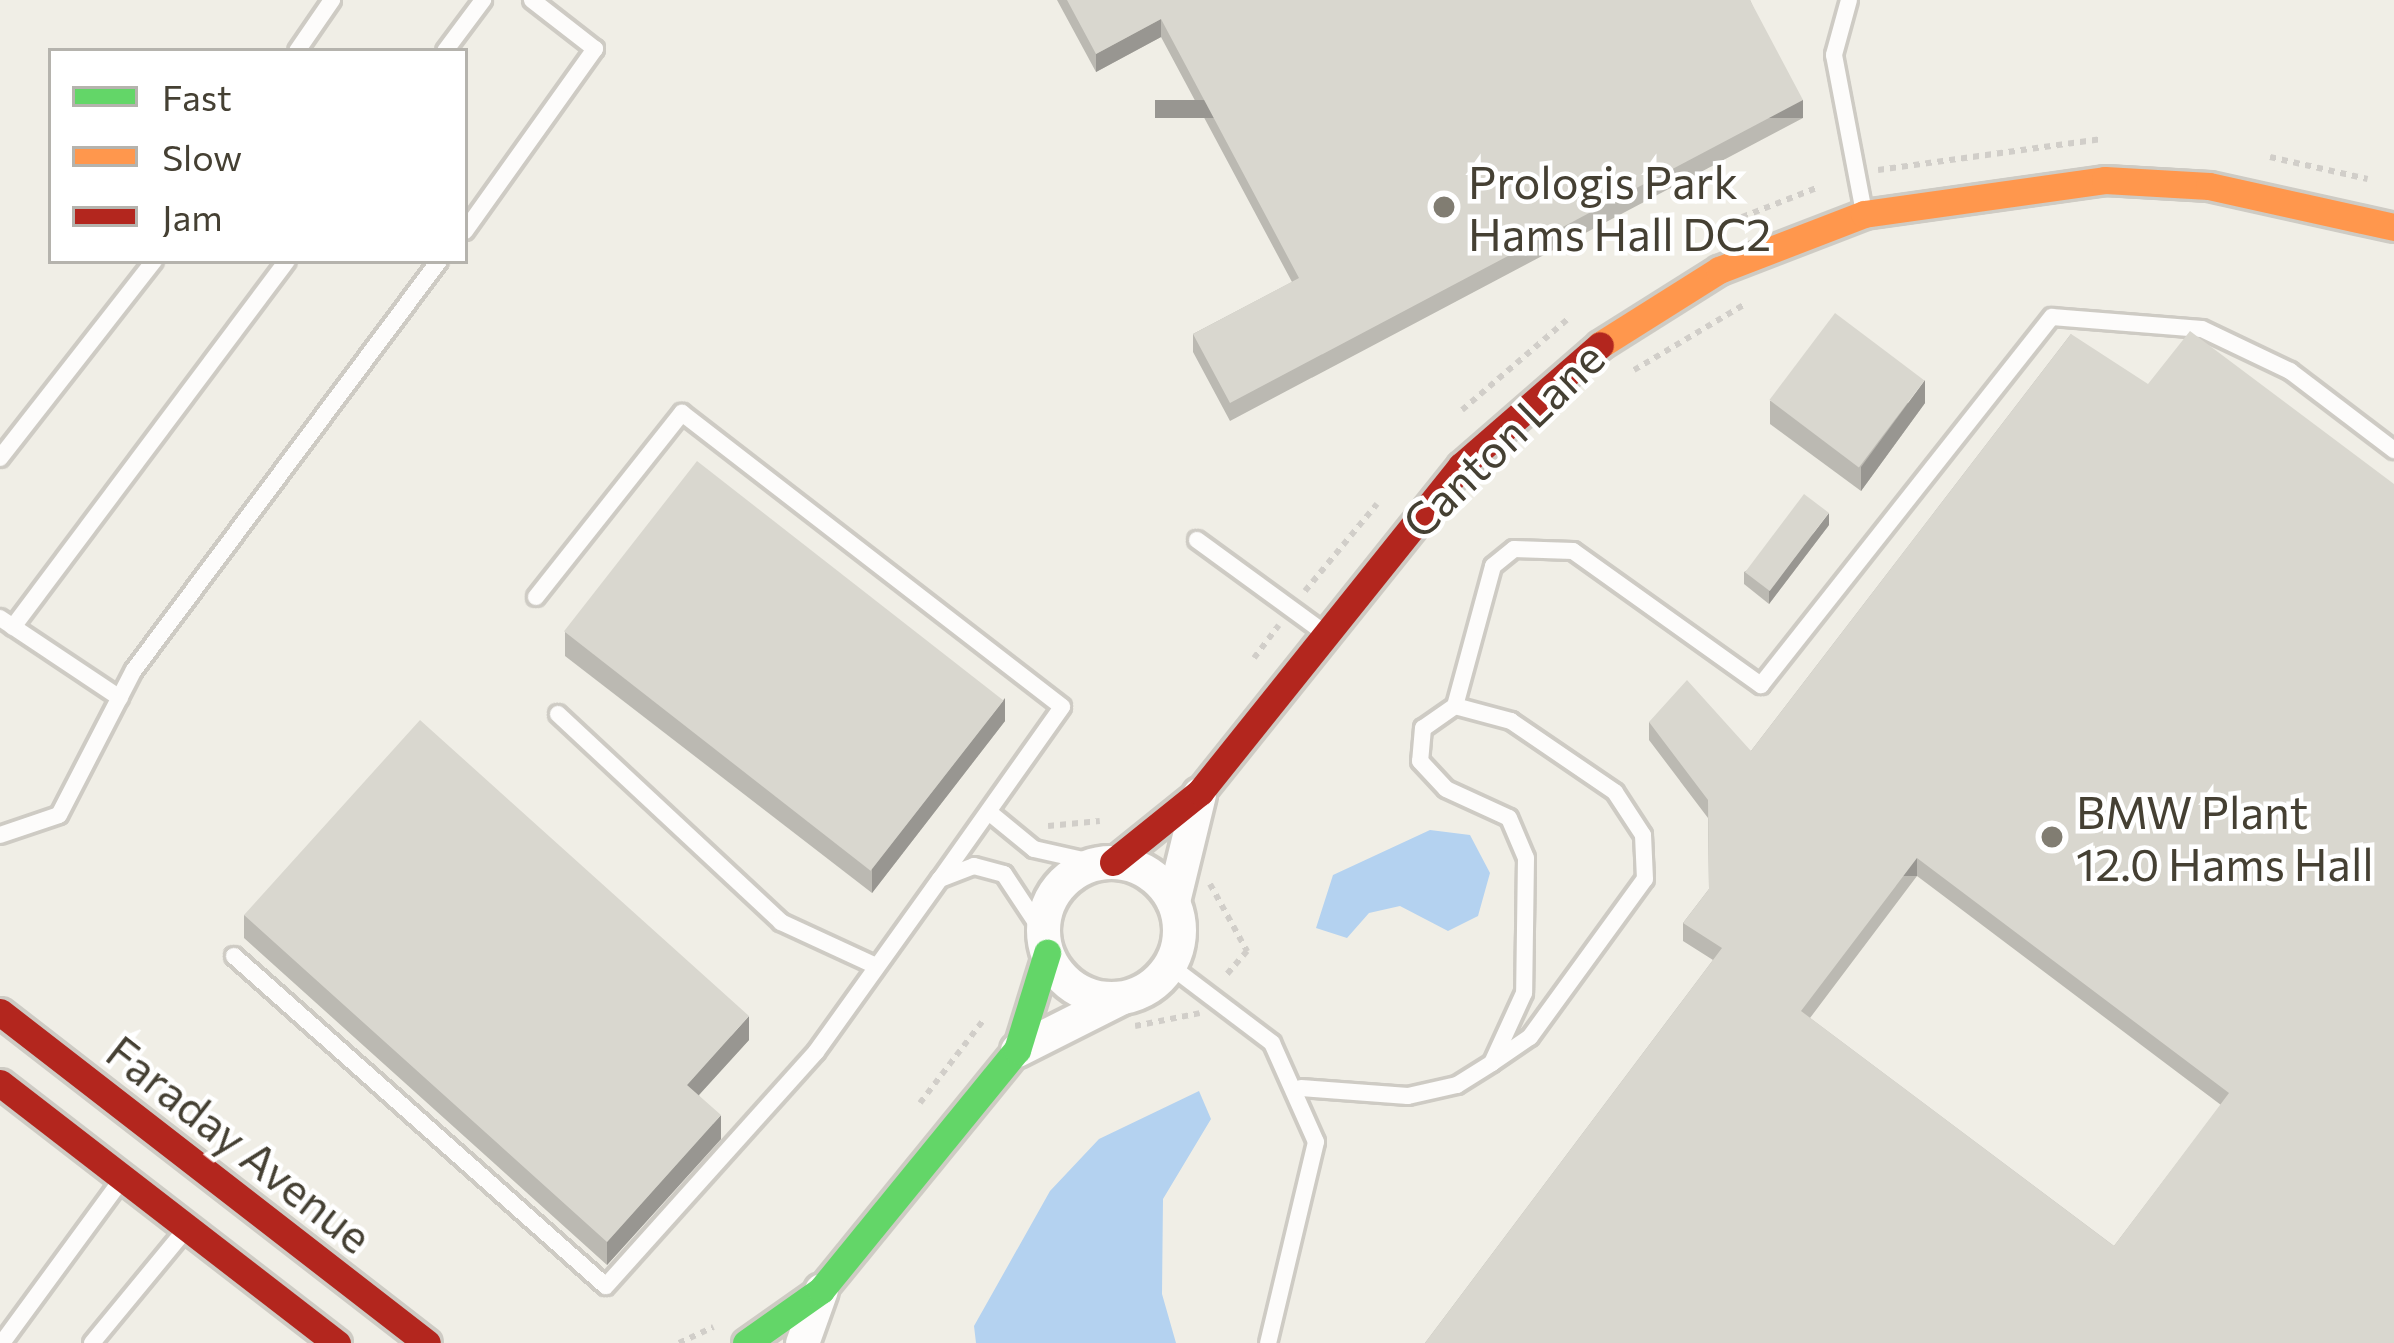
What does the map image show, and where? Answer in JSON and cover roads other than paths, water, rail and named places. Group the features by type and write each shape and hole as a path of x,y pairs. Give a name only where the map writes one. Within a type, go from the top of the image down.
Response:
{"street":[{"name":"Canton Lane","path":"1105,863 1200,792 1323,632 1461,466 1626,323 1719,271 1864,214 2105,180 2209,186 2394,227"},
{"name":"Canton Lane","path":"1173,901 1200,792"},
{"path":"746,1343 821,1290 1017,1050 1052,897 1105,863 1157,879 1173,901 1169,965 1120,1014 1017,1050"},
{"path":"1043,940 1076,989 1120,1014"},
{"name":"Faraday Avenue","path":"0,1012 427,1343"},
{"path":"0,1083 337,1343"},
{"path":"802,1343 821,1290"}],"lane":[{"path":"299,48 332,0"},
{"path":"448,48 484,0"},
{"path":"468,227 595,49 532,0"},
{"path":"1849,0 1834,55 1864,214"},
{"path":"0,458 152,264"},
{"path":"120,698 7,622 285,264"},
{"path":"0,835 59,815 120,698 437,264"},
{"path":"1492,1063 1524,993 1526,858 1509,818 1446,790 1420,761 1424,728 1455,706 1493,566 1514,549 1573,551 1761,685 2052,317 2202,329 2290,371 2394,450"},
{"path":"234,956 606,1286 816,1052 1062,707 682,413 536,597"},
{"path":"1197,539 1323,632"},
{"path":"1300,1088 1408,1096 1492,1063 1529,1037 1636,900 1647,858 1615,792 1511,721 1455,706"},
{"path":"558,714 781,922 874,965"},
{"path":"990,813 1034,849 1105,863"},
{"path":"940,879 974,866 1004,874 1043,940"},
{"path":"1169,965 1238,1009 1300,1088 1316,1142 1268,1343"},
{"path":"2,1343 124,1176"},
{"path":"92,1343 189,1225"}],"water":[{"path":"1430,830 1470,835 1490,873 1478,916 1448,931 1400,906 1369,913 1347,938 1316,928 1333,875"},
{"path":"1199,1091 1211,1119 1163,1199 1162,1294 1176,1343 976,1343 974,1326 1050,1191 1099,1139"}],"place":[{"name":"Prologis Park Hams Hall DC2","path":"1444,207"},
{"name":"BMW Plant 12.0 Hams Hall","path":"2052,837"}]}
